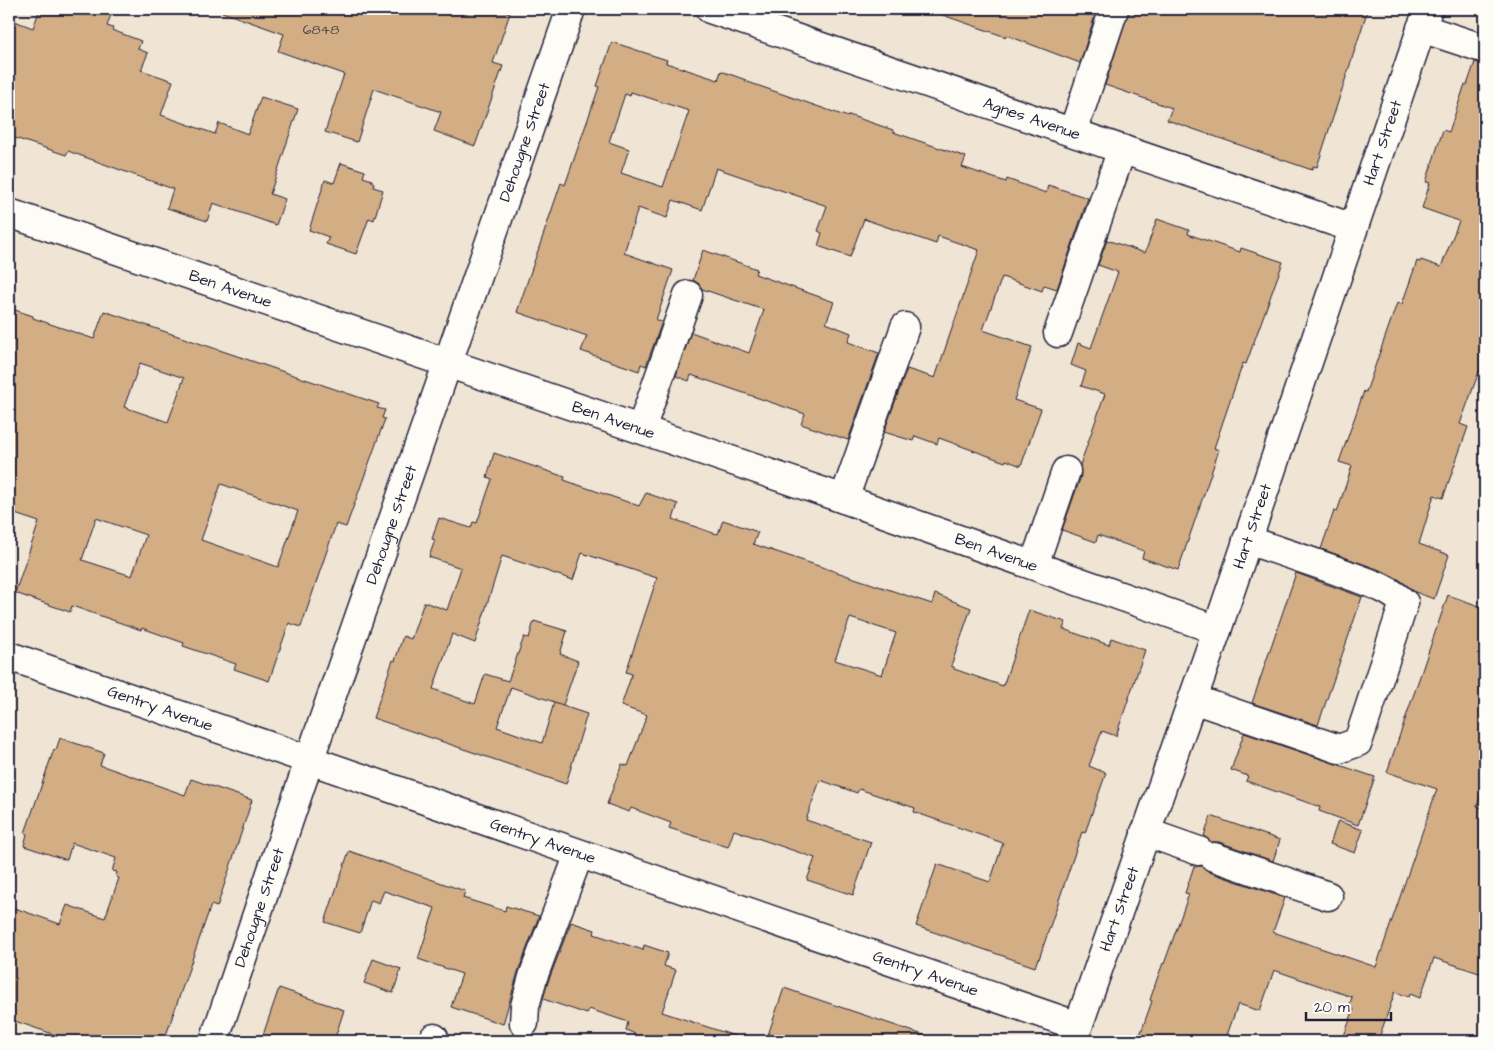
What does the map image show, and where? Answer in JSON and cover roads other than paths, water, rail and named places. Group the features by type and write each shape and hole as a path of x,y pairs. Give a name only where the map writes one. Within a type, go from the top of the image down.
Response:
{"street":[{"name":"Dehougne Street","path":"214,1041 309,761 571,9"},
{"name":"Agnes Avenue","path":"710,9 1353,228"},
{"path":"1073,132 1114,9"},
{"path":"1425,18 1485,49"},
{"name":"Hart Street","path":"1075,1033 1217,630 1425,18"},
{"path":"1058,333 1122,149"},
{"name":"Ben Avenue","path":"9,213 844,499 1217,630"},
{"path":"641,429 688,295"},
{"path":"844,499 905,327"},
{"path":"1034,565 1066,471"},
{"path":"1192,699 1339,749 1358,742 1404,603 1394,593 1377,586 1247,540"},
{"name":"Gentry Avenue","path":"9,656 579,854 1075,1033"},
{"path":"1145,832 1328,896"},
{"path":"524,1023 525,1006 533,976 579,854"}]}
